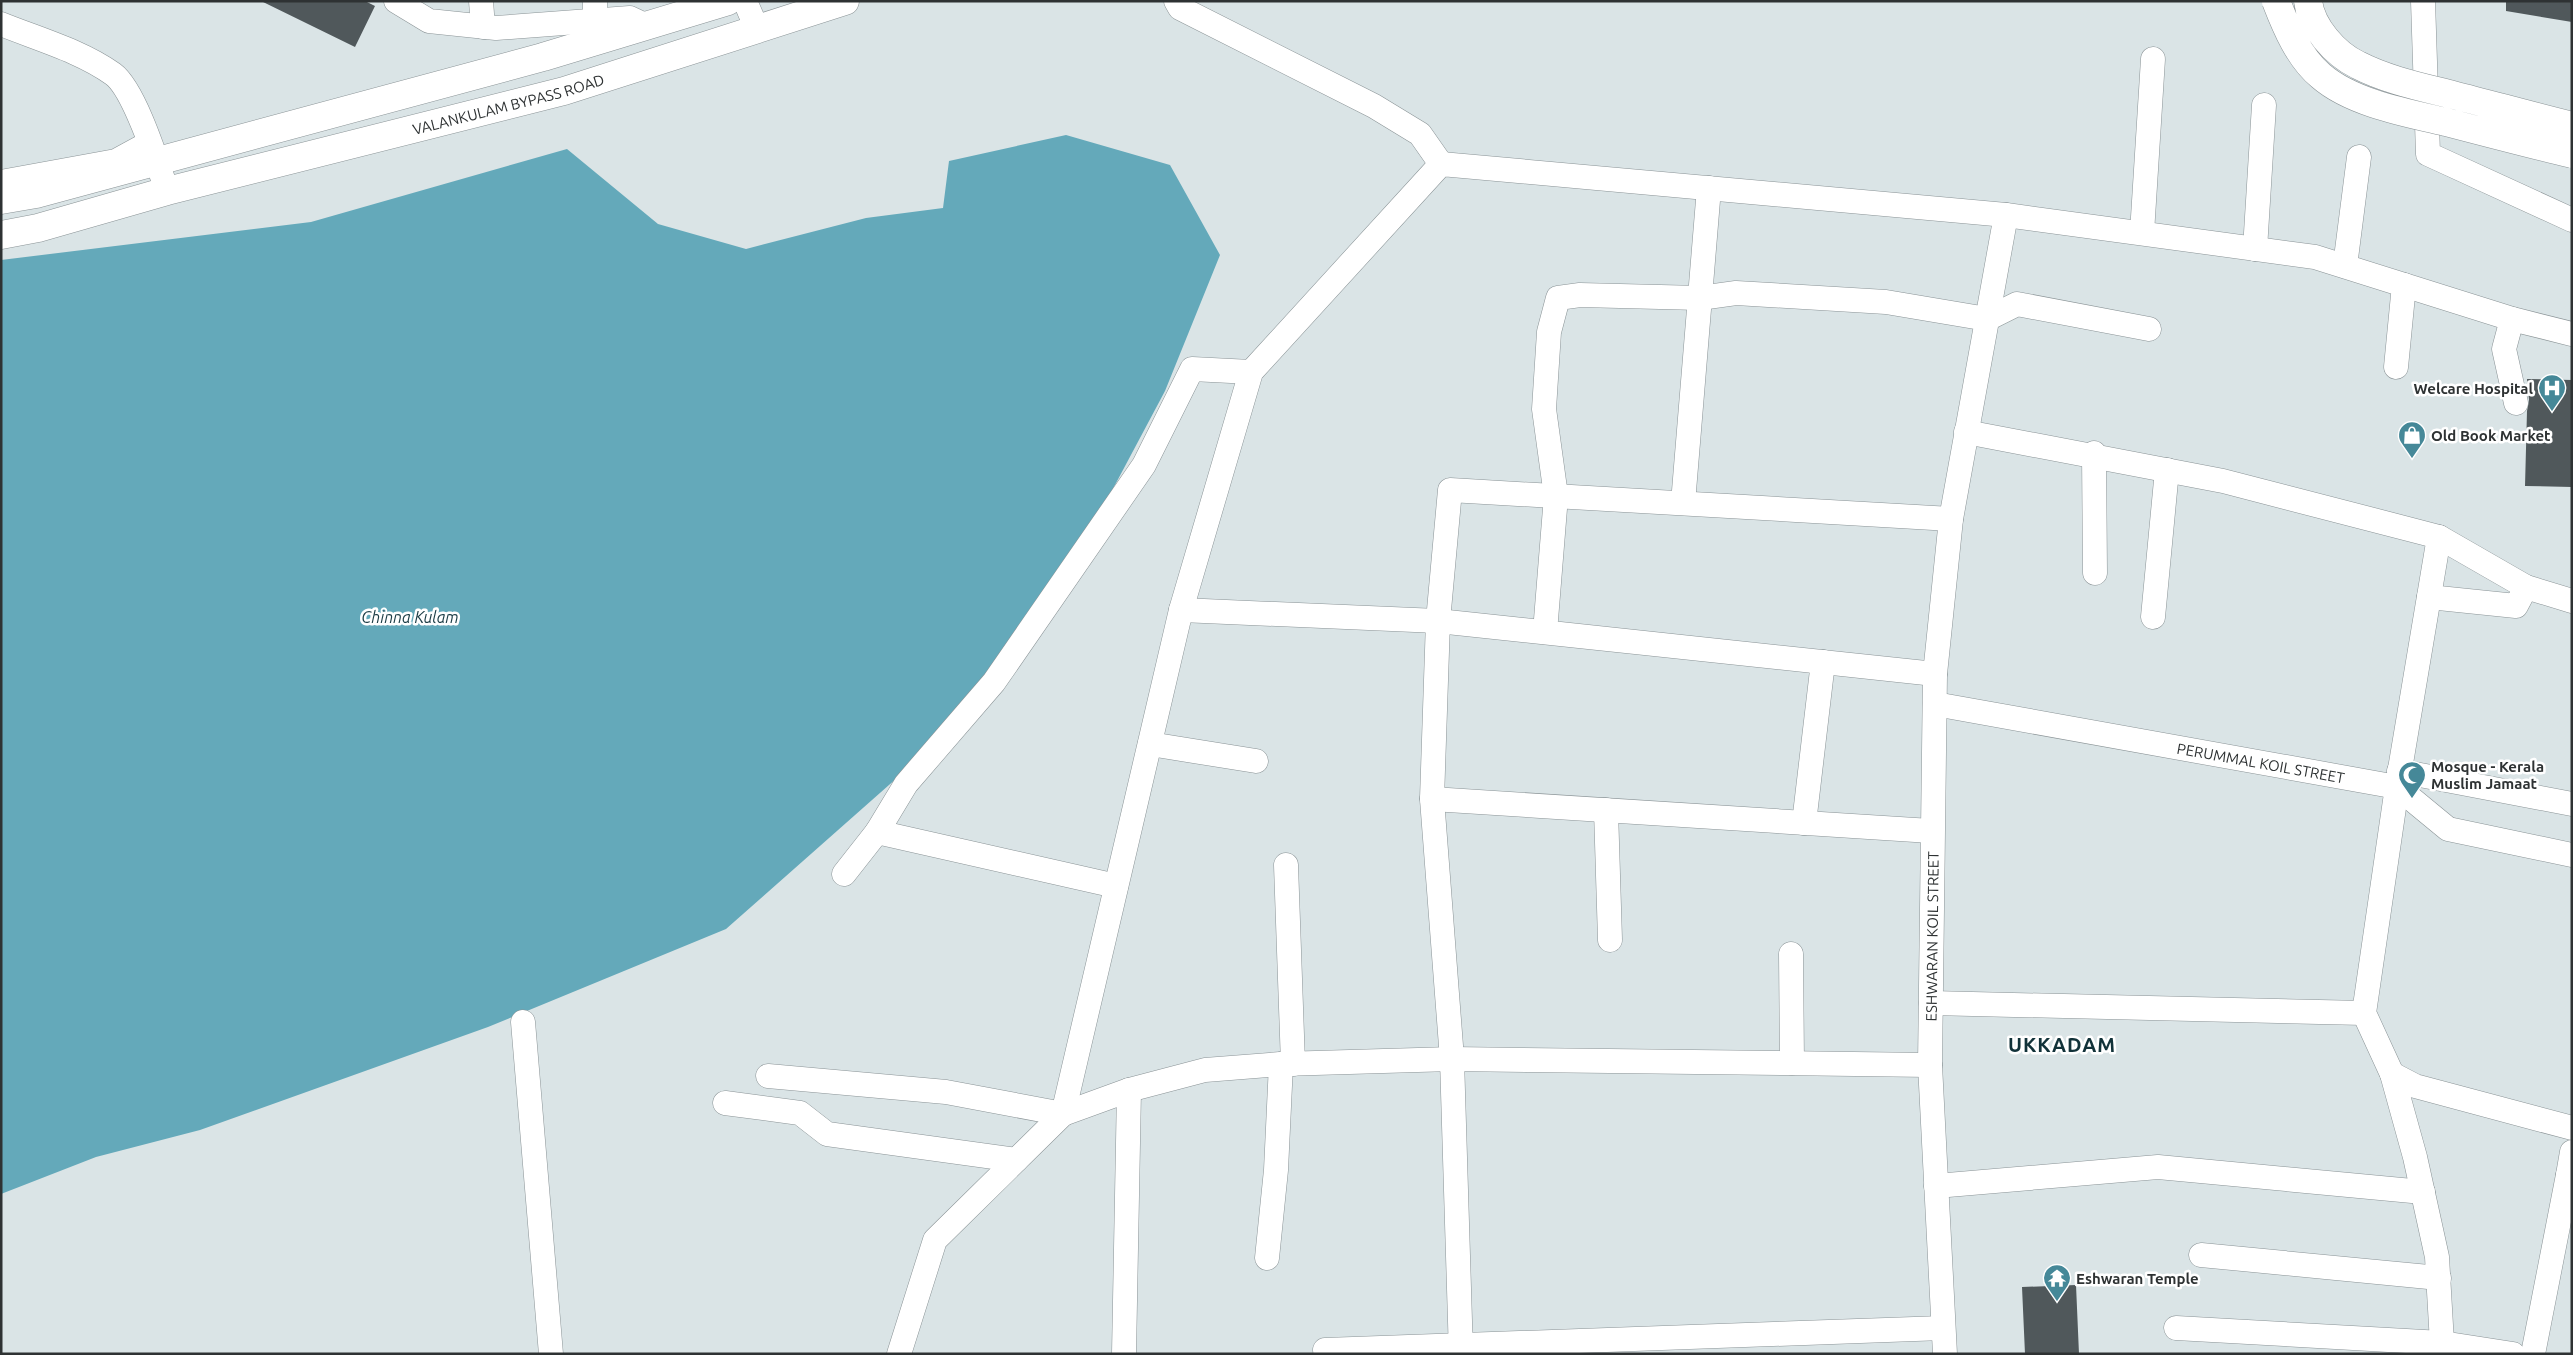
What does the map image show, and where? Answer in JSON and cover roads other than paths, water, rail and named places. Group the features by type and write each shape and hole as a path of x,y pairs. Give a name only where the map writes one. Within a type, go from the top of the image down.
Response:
{"main road":[{"path":"1,200 36,194 153,152 543,57 728,1"},
{"name":"VALANKULAM BYPASS ROAD","path":"1,235 38,228 167,192 564,91 845,1"},
{"path":"2276,1 2290,33 2306,58 2321,76 2346,91 2387,108 2572,154"},
{"path":"2308,1 2309,11 2318,29 2337,52 2358,65 2404,82 2572,126"}],"street":[{"path":"396,1 429,21 483,27 496,28 595,11 630,18 647,26"},
{"path":"481,1 483,27"},
{"path":"745,1 757,30"},
{"path":"2424,1 2428,154 2572,220"},
{"path":"1174,4 1374,106 1420,134 1441,164 2006,215 2315,257 2512,319 2572,334"},
{"path":"1,24 81,57 114,75 129,95 153,152 167,192"},
{"path":"2142,233 2153,59"},
{"path":"2255,248 2264,105"},
{"path":"1,182 116,161 153,152"},
{"path":"2345,266 2359,157"},
{"path":"1063,1114 1181,610 1251,372 1441,164"},
{"path":"1683,503 1709,188"},
{"name":"ESHWARAN KOIL STREET","path":"1945,1354 1930,1066 1931,831 1935,674 1951,520 2006,215"},
{"path":"2396,366 2404,285"},
{"path":"1545,632 1556,496 1544,409 1549,332 1558,298 1598,295 1700,298 1736,294 1886,302 1987,319 2018,304 2149,329"},
{"path":"2512,319 2504,349 2516,403"},
{"path":"844,874 877,832 906,784 994,682 1144,465 1192,369 1251,372"},
{"path":"1966,432 2222,481 2439,537 2526,586 2572,601"},
{"path":"2093,455 2095,573"},
{"path":"2153,617 2167,470"},
{"path":"1461,1350 1452,1058 1432,799 1438,621 1450,490 1951,520"},
{"path":"2439,537 2398,779 2364,1013 2392,1074 2423,1192 2437,1257 2442,1343"},
{"path":"2428,597 2516,606 2526,586"},
{"path":"1181,610 1438,621 1935,674"},
{"path":"1804,823 1823,662"},
{"name":"PERUMMAL KOIL STREET","path":"1935,704 2398,779 2448,830 2572,855"},
{"path":"1150,744 1256,760"},
{"path":"2398,779 2572,804"},
{"path":"1432,799 1931,831"},
{"path":"1606,810 1610,940"},
{"path":"877,832 1116,886"},
{"path":"1267,1258 1287,1064 1286,864"},
{"path":"1791,954 1792,1063"},
{"path":"1931,1003 2364,1013"},
{"path":"523,1022 551,1354"},
{"path":"899,1354 935,1240 1063,1114 1129,1090 1205,1070 1287,1064 1452,1058 1930,1066"},
{"path":"2392,1074 2415,1086 2572,1128"},
{"path":"768,1076 946,1092 1063,1114"},
{"path":"1124,1354 1129,1090"},
{"path":"726,1103 800,1113 826,1134 1016,1160"},
{"path":"2533,1354 2570,1175 2572,1152"},
{"path":"1936,1186 2158,1167 2423,1192"},
{"path":"2201,1255 2439,1278"},
{"path":"1325,1350 1461,1350 1943,1328"},
{"path":"2176,1328 2442,1343 2513,1354"}],"water":[{"name":"Chinna Kulam","path":"1066,135 1170,165 1220,255 1165,391 1066,577 915,762 726,929 488,1027 200,1130 96,1157 1,1194 1,260 311,222 567,149 658,224 746,249 866,218 943,208 949,161"}],"place":[{"name":"Welcare Hospital","path":"2552,412"},
{"name":"Old Book Market","path":"2412,459"},
{"name":"Mosque - Kerala Muslim Jamaat","path":"2412,799"},
{"name":"Eshwaran Temple","path":"2057,1302"}],"district":[{"name":"UKKADAM","path":"2062,1044"}]}
